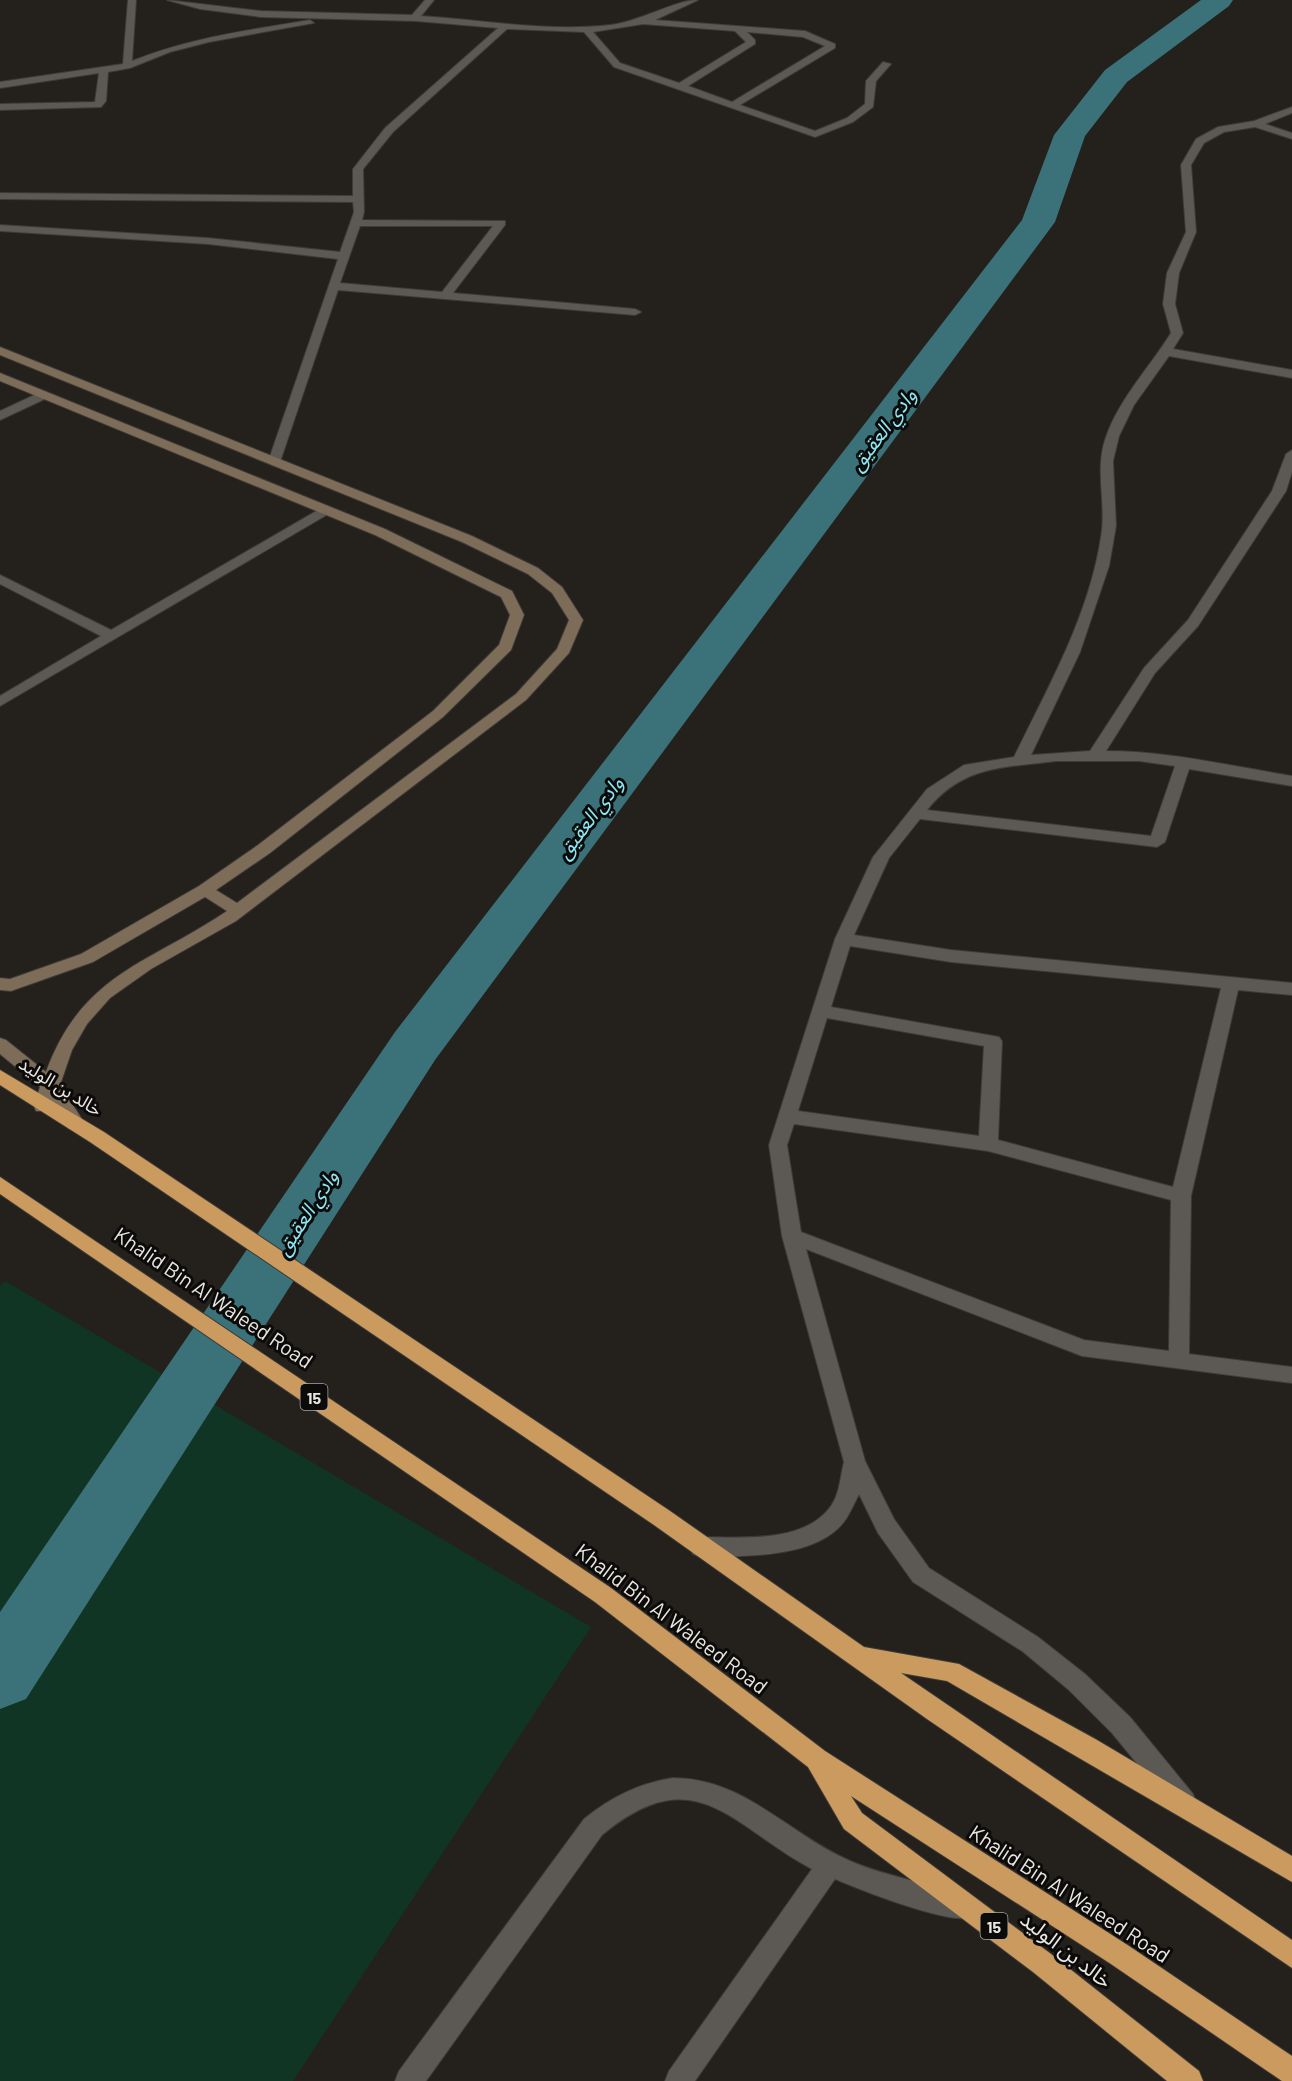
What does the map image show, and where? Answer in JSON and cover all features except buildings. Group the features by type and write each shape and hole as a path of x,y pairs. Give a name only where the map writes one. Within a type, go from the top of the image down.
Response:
{"highway":[{"name":"خالد بن الوليد","path":"0,1076 44,1106 97,1137 662,1518 701,1547"},
{"name":"Khalid Bin Al Waleed Road","path":"8,1191 603,1595 816,1759 1120,1955 1292,2072"},
{"path":"701,1547 861,1656 945,1718 1292,1955"},
{"path":"861,1656 951,1671 1292,1870"},
{"name":"خالد بن الوليد","path":"816,1759 853,1821 973,1910 1189,2081"}],"street":[{"path":"127,66 132,0"},
{"path":"171,0 226,9 585,29 641,22 805,34 832,46 733,105"},
{"path":"414,18 430,0"},
{"path":"641,22 694,0"},
{"path":"0,85 127,66 167,50 209,39 365,16"},
{"path":"274,462 356,223 359,198 358,169 389,130 506,25"},
{"path":"585,29 617,65 815,134 850,120 870,105 871,81 886,64"},
{"path":"680,87 752,42 738,29"},
{"path":"0,107 98,105 101,101 104,69"},
{"path":"1020,761 1098,588 1109,535 1108,451 1122,417 1167,352 1177,333 1169,304 1173,273 1191,232 1186,165 1200,141 1221,129 1256,124 1292,110"},
{"path":"1256,124 1292,136"},
{"path":"0,196 359,198"},
{"path":"356,223 501,223 445,295"},
{"path":"0,228 208,241 345,256"},
{"path":"335,286 635,312"},
{"path":"0,351 467,539 532,571 557,590 576,620 564,650 521,697 238,910 146,964 104,994 80,1020 63,1050 44,1106"},
{"path":"1167,352 1292,374"},
{"path":"0,377 380,532 507,594 517,615 506,646 438,714 264,849 205,890 87,958 11,985 0,984"},
{"path":"0,416 43,395"},
{"path":"1095,756 1149,671 1193,622 1279,491 1292,454"},
{"path":"0,702 325,510"},
{"path":"0,579 112,636"},
{"path":"1190,1809 1157,1765 1077,1682 1030,1644 921,1575 886,1526 854,1461 792,1236 778,1145 819,1011 844,939 881,856 933,792 970,768 1056,756 1139,756 1292,781"},
{"path":"915,814 1157,842 1184,762"},
{"path":"205,890 238,910"},
{"path":"844,939 951,956 1230,985 1292,989"},
{"path":"1179,1360 1181,1196 1230,985"},
{"path":"819,1011 993,1041 988,1144"},
{"path":"0,1044 51,1086 76,1124"},
{"path":"787,1116 988,1144 1181,1196"},
{"path":"792,1236 1082,1348 1292,1374"},
{"path":"701,1547 770,1546 809,1536 838,1514 848,1499 853,1483 854,1461"},
{"path":"409,2081 593,1827 625,1802 656,1791 680,1789 705,1792 728,1800 830,1865 857,1878 897,1892 973,1910"},
{"path":"679,2081 830,1865"}],"green space":[{"path":"5,1281 591,1627 293,2081 0,2081 0,1286"}],"waterway":[{"name":"وادي العقيق","path":"0,1675 415,1046 1038,222 1070,135 1116,76 1219,0"}]}
